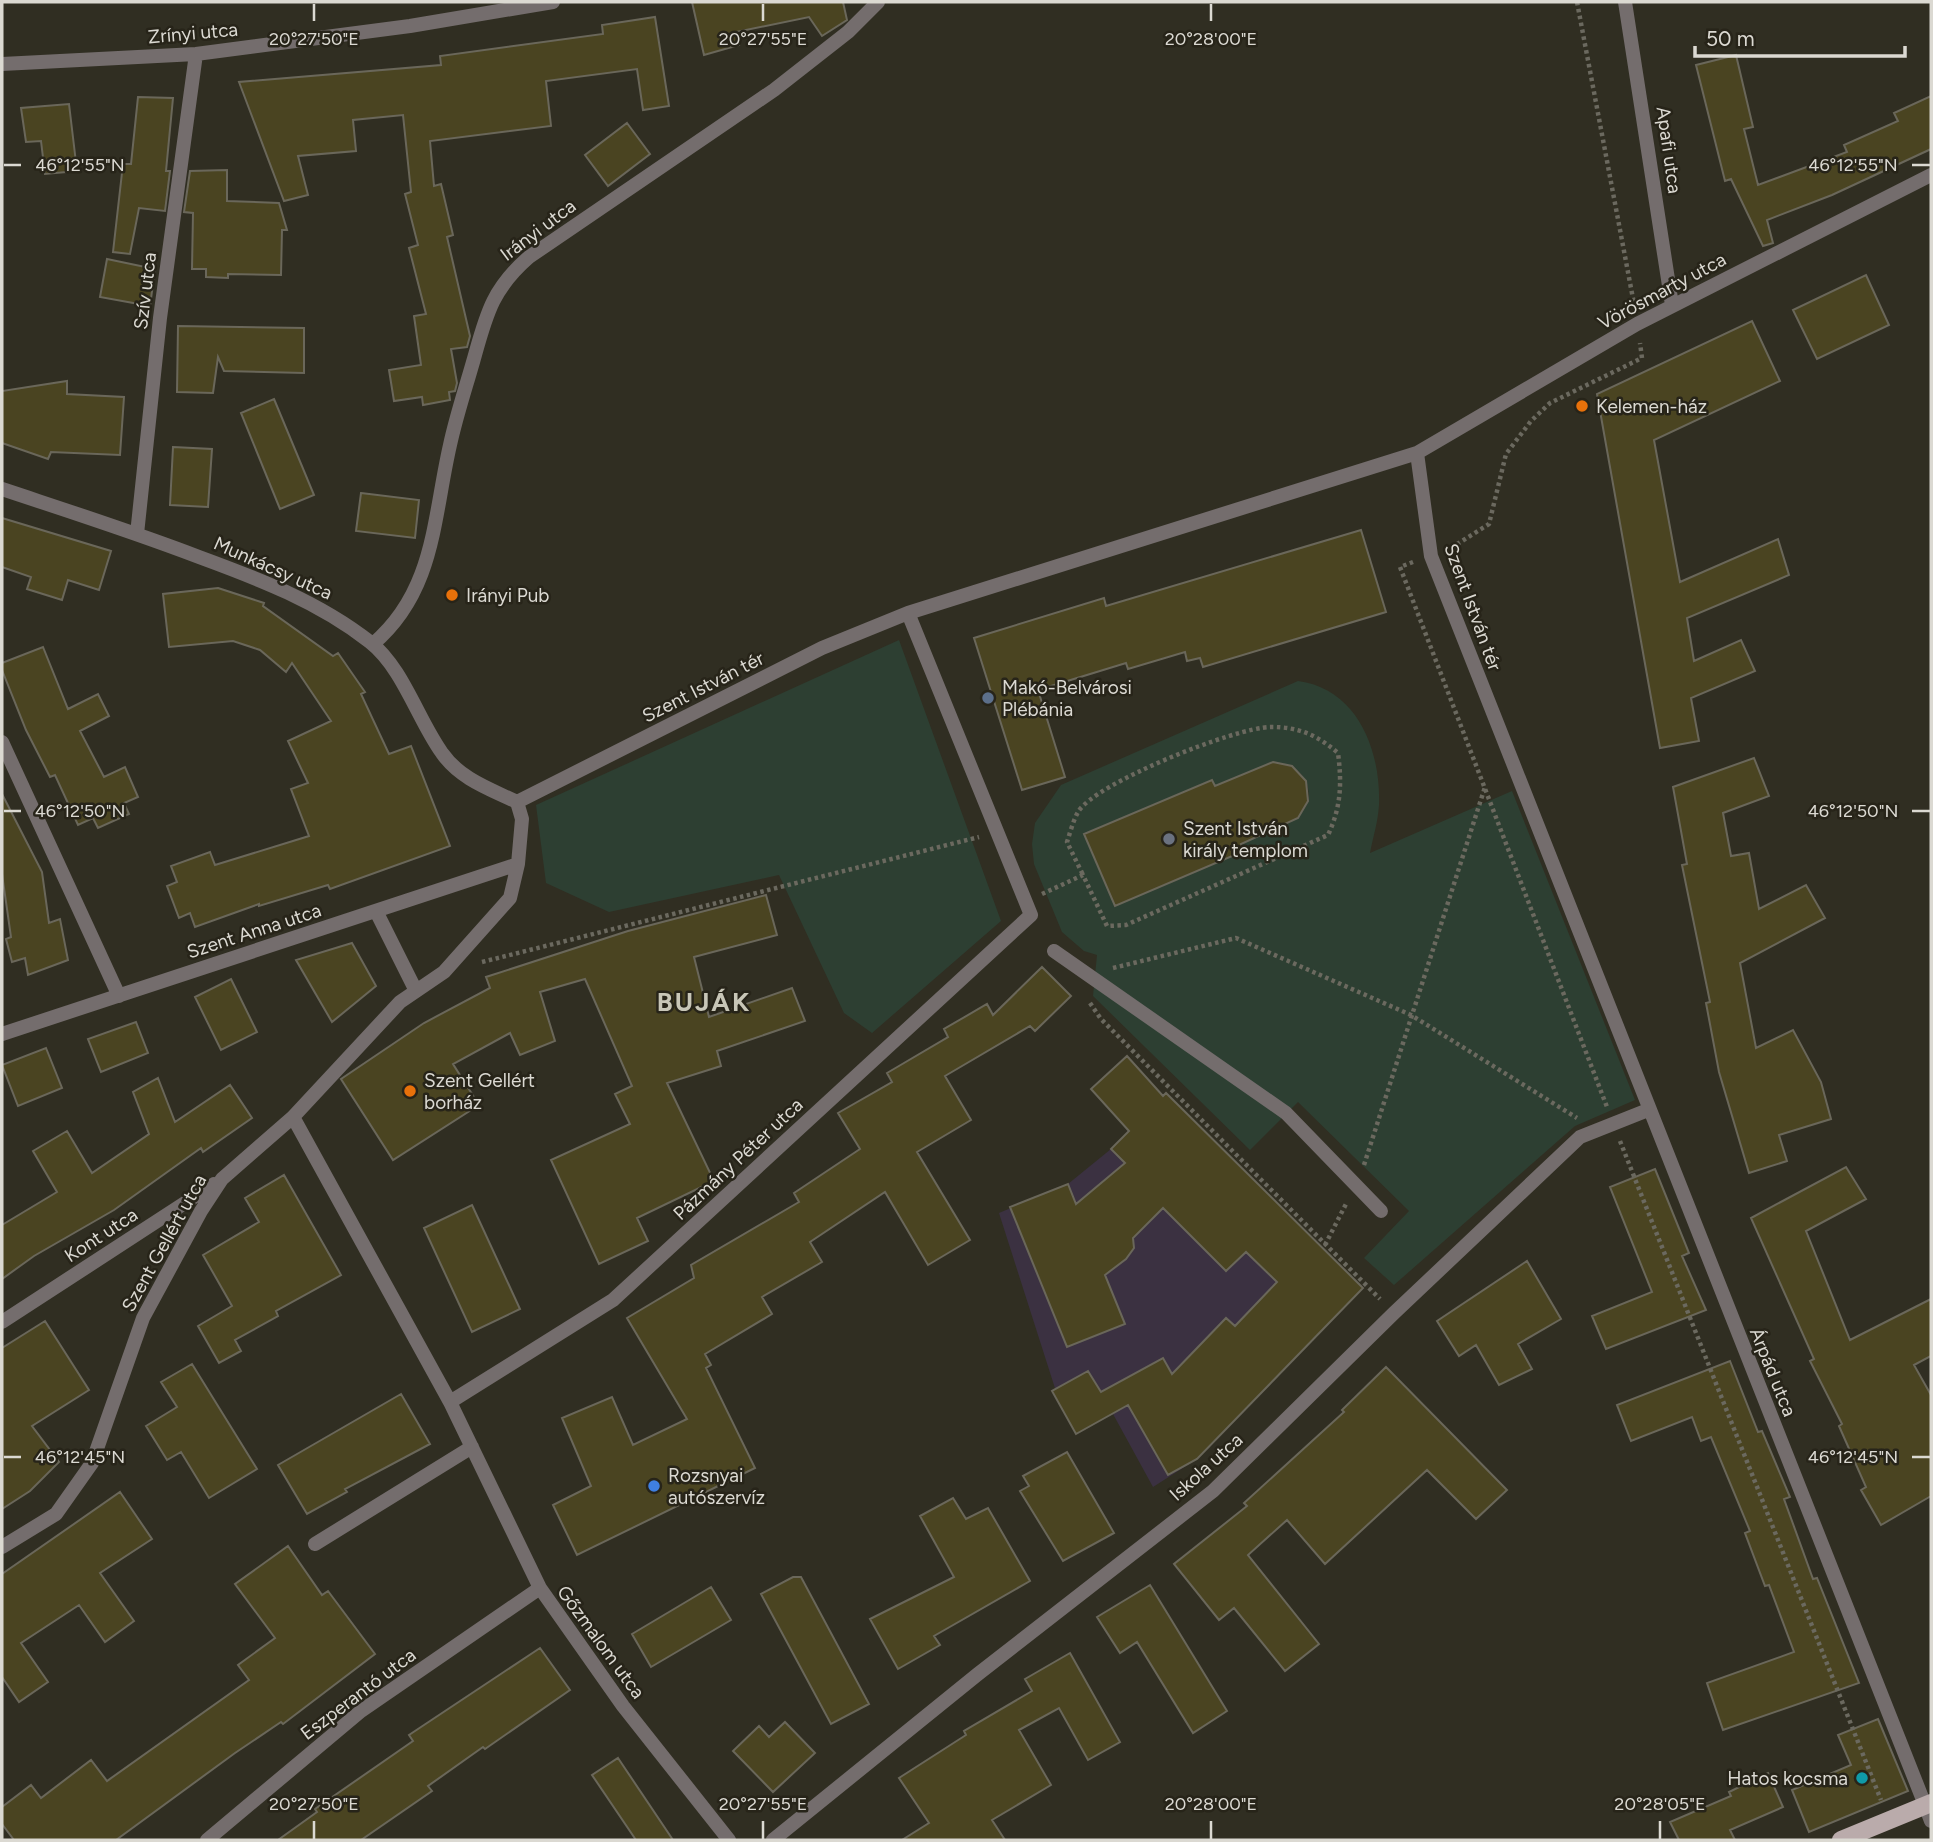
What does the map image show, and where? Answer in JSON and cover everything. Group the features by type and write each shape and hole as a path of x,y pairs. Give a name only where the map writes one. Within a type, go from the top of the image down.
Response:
{"main road":[{"path":"1841,1840 1929,1810"}],"street":[{"name":"Zrínyi utca","path":"2,64 196,54 410,26 553,2"},
{"name":"Irányi utca","path":"373,644 404,612 429,555 450,444 484,318 499,287 529,257 774,90 848,32 878,2"},
{"name":"Apafi utca","path":"1625,2 1672,305"},
{"name":"Szív utca","path":"137,534 160,318 196,54"},
{"name":"Vörösmarty utca","path":"1417,453 1672,305 1931,175"},
{"name":"Szent István tér","path":"517,802 822,648 908,613 1417,453 1430,556 1648,1110"},
{"name":"Munkácsy utca","path":"2,489 265,581 326,611 373,644 403,685 443,754 467,778 517,802"},
{"path":"908,613 1024,900"},
{"path":"2,742 118,996"},
{"path":"517,802 522,819 518,864"},
{"name":"Szent Anna utca","path":"2,1034 518,864"},
{"name":"Szent Gellért utca","path":"2,1547 56,1514 92,1463 143,1318 201,1211 222,1180 293,1117 400,1002 444,972 510,898 518,864"},
{"name":"Pázmány Péter utca","path":"450,1402 613,1300 1031,915 1024,900"},
{"path":"376,911 416,991"},
{"path":"1054,951 1286,1113 1381,1211"},
{"name":"Iskola utca","path":"774,1840 978,1674 1213,1491 1394,1313 1580,1137 1648,1110"},
{"name":"Árpád utca","path":"1648,1110 1929,1810"},
{"name":"Gőzmalom utca","path":"293,1117 450,1402 540,1588 623,1706 729,1840"},
{"name":"Kont utca","path":"2,1322 222,1180"},
{"path":"315,1544 472,1447"},
{"name":"Eszperantó utca","path":"207,1840 361,1710 540,1588"}],"path":[{"path":"1550,403 1642,358 1577,2"},
{"path":"1268,727 1302,729 1323,740 1338,754 1342,787 1336,817 1328,835 1126,925 1107,926 1083,875 1067,842 1078,811 1108,786 1223,737 1268,727"},
{"path":"1325,1245 1356,1184 1486,786"},
{"path":"444,972 997,832"},
{"path":"1024,900 1083,875"},
{"path":"1108,969 1236,938 1410,1015 1595,1129"},
{"path":"1085,996 1101,1018 1394,1313"}],"shaded area":[{"path":"1166,1093 1363,1288 1197,1459 1153,1487 1113,1414 1087,1427 1061,1407 999,1213 1068,1184 1111,1149"}],"green space":[{"path":"899,640 1001,921 872,1033 844,1013 779,875 609,912 546,883 536,805"},
{"path":"1298,681 1319,686 1336,696 1351,710 1370,744 1379,784 1379,805 1370,853 1512,791 1635,1100 1575,1126 1394,1285 1364,1258 1409,1211 1298,1102 1250,1150 1093,996 1097,955 1084,951 1062,932 1034,864 1032,844 1035,823 1061,785","holes":["1273,762 1295,769 1305,780 1309,793 1307,805 1300,814 1277,829 1241,844 1244,851 1115,906 1084,834 1211,780 1215,786"]}],"building":[{"path":"692,2 843,2 847,20 822,36 809,17 736,32 739,45 704,55"},
{"path":"655,17 669,106 643,110 637,69 546,81 551,126 430,141 434,186 441,184 453,235 447,237 470,336 467,347 451,349 457,383 455,391 449,392 450,400 423,405 422,397 394,401 389,370 421,365 414,316 426,314 409,248 418,245 405,194 411,192 403,115 353,120 356,151 298,156 308,195 284,201 239,82 441,65 440,56 603,34 602,25"},
{"path":"1736,55 1753,127 1744,129 1758,185 1847,152 1844,145 1898,121 1894,113 1931,96 1931,149 1832,195 1767,220 1773,243 1763,246 1731,179 1725,181 1696,65"},
{"path":"138,97 173,98 166,171 170,171 165,211 139,208 130,254 113,252 123,164 131,164"},
{"path":"69,104 77,171 45,174 41,141 26,142 21,108"},
{"path":"627,123 650,154 608,186 585,155"},
{"path":"227,170 227,201 279,203 287,230 282,230 281,275 228,274 228,278 206,277 206,269 192,269 193,213 184,212 190,171"},
{"path":"107,259 155,269 150,306 100,297"},
{"path":"1866,275 1889,325 1817,359 1793,310"},
{"path":"1752,321 1780,381 1654,440 1680,582 1778,539 1789,575 1687,618 1694,661 1741,640 1755,671 1691,698 1699,741 1660,748 1597,394"},
{"path":"178,326 304,328 304,373 224,371 218,357 213,393 177,392"},
{"path":"67,381 67,394 124,397 120,455 51,452 48,459 2,443 2,391"},
{"path":"274,399 314,495 280,509 241,413"},
{"path":"173,447 212,449 208,507 170,505"},
{"path":"361,493 419,500 415,538 356,531"},
{"path":"2,518 111,551 99,590 68,580 62,600 27,589 31,577 2,567"},
{"path":"1361,530 1386,612 1203,667 1200,658 1187,661 1185,652 1128,669 1126,663 1038,690 1065,777 1022,790 974,638 1104,598 1106,606"},
{"path":"218,588 264,603 263,606 333,656 338,653 365,692 361,694 389,754 411,746 450,846 330,889 328,885 259,904 195,927 190,913 179,918 167,886 177,882 171,866 210,852 215,865 309,836 291,789 308,783 288,741 331,721 292,663 286,672 260,650 233,641 169,647 163,594"},
{"path":"43,647 68,709 98,694 109,716 80,731 104,777 125,767 138,797 124,803 129,814 98,828 93,818 78,825 55,775 50,777 26,730 2,670 2,663"},
{"path":"1754,758 1769,796 1723,813 1731,856 1749,853 1759,909 1806,885 1825,918 1740,963 1756,1048 1793,1030 1821,1082 1831,1119 1779,1135 1787,1161 1749,1173 1719,1072 1706,1003 1710,1002 1682,865 1687,864 1673,787"},
{"name":"Szent István király templom","path":"1273,762 1292,766 1306,781 1308,801 1298,818 1241,844 1244,851 1115,906 1084,834 1212,780 1215,786"},
{"path":"2,794 42,872 49,923 60,919 68,960 28,975 25,958 12,962 6,939 11,937 2,874"},
{"path":"766,895 777,935 694,957 709,1017 792,988 805,1021 717,1051 721,1066 667,1083 714,1181 637,1218 648,1241 599,1264 551,1160 630,1124 615,1094 632,1086 585,979 540,992 555,1041 520,1055 510,1033 453,1064 479,1105 393,1160 341,1079 424,1023 490,988 486,977 628,931"},
{"path":"352,943 376,986 332,1022 296,960"},
{"path":"1042,967 1071,996 1035,1031 1030,1026 945,1076 971,1120 917,1152 970,1240 928,1265 885,1192 810,1242 822,1262 762,1297 772,1314 705,1354 711,1365 706,1368 755,1468 577,1555 553,1505 591,1486 562,1418 612,1397 633,1445 687,1419 627,1318 694,1278 691,1265 799,1202 794,1193 860,1149 838,1113 892,1082 887,1073 948,1037 944,1029 987,1004 993,1015"},
{"path":"231,979 257,1032 221,1050 195,997"},
{"path":"136,1022 148,1053 101,1072 88,1039"},
{"path":"46,1048 62,1088 18,1106 2,1065"},
{"path":"1127,1056 1163,1096 1166,1093 1363,1288 1197,1459 1168,1475 1128,1405 1076,1434 1052,1391 1088,1371 1101,1392 1163,1358 1172,1374 1226,1318 1235,1326 1277,1282 1246,1252 1226,1271 1163,1208 1133,1238 1134,1248 1126,1259 1105,1275 1125,1324 1067,1347 1010,1207 1068,1184 1076,1204 1125,1163 1111,1149 1129,1131 1091,1089"},
{"path":"158,1078 175,1122 230,1085 252,1118 203,1152 201,1148 114,1210 34,1256 2,1279 2,1225 57,1192 33,1151 67,1131 92,1173 149,1134 133,1092"},
{"path":"1846,1167 1866,1199 1806,1231 1850,1340 1931,1299 1931,1356 1914,1365 1931,1395 1931,1496 1881,1525 1861,1490 1866,1487 1839,1426 1842,1424 1810,1361 1814,1359 1751,1218"},
{"path":"1655,1169 1689,1253 1682,1256 1706,1310 1606,1349 1592,1316 1652,1292 1610,1187"},
{"path":"284,1175 341,1275 276,1311 278,1316 235,1340 241,1351 219,1363 198,1326 232,1306 203,1255 259,1222 245,1198"},
{"path":"472,1205 520,1309 472,1332 424,1228"},
{"path":"1527,1261 1561,1319 1518,1344 1532,1369 1499,1385 1476,1345 1459,1356 1437,1321"},
{"path":"45,1321 89,1390 32,1426 59,1462 30,1491 2,1509 2,1348"},
{"path":"1730,1361 1758,1432 1762,1431 1790,1497 1784,1499 1813,1579 1817,1578 1859,1683 1723,1730 1707,1683 1794,1652 1769,1585 1765,1586 1745,1533 1750,1531 1711,1437 1701,1441 1692,1417 1631,1441 1617,1405"},
{"path":"192,1364 257,1469 209,1498 181,1452 167,1460 146,1426 177,1407 161,1382"},
{"path":"1386,1367 1507,1490 1476,1519 1427,1470 1325,1564 1287,1520 1248,1555 1319,1644 1285,1671 1234,1608 1219,1620 1174,1564 1247,1506 1244,1503 1344,1412 1342,1410"},
{"path":"401,1394 430,1444 345,1489 347,1492 307,1514 278,1465"},
{"path":"1067,1452 1114,1533 1063,1561 1020,1491 1029,1486 1023,1476"},
{"path":"120,1492 152,1539 100,1573 134,1621 105,1642 79,1605 21,1643 48,1682 19,1702 2,1677 2,1574"},
{"path":"953,1498 966,1519 988,1508 1030,1581 934,1636 940,1645 898,1669 870,1619 954,1577 920,1516"},
{"path":"288,1546 322,1595 328,1591 375,1654 283,1724 281,1722 235,1753 116,1840 14,1840 2,1824 2,1807 31,1785 41,1798 91,1760 107,1781 249,1680 238,1665 275,1638 235,1584"},
{"path":"793,1577 801,1577 869,1704 831,1724 761,1594"},
{"path":"1150,1585 1227,1711 1193,1733 1137,1642 1120,1653 1097,1617"},
{"path":"711,1587 731,1620 651,1667 632,1634"},
{"path":"540,1648 570,1690 428,1786 432,1791 361,1840 278,1840 317,1812 315,1809 413,1741 409,1735"},
{"path":"1070,1653 1120,1742 1088,1760 1059,1708 1019,1730 1051,1785 992,1820 1005,1840 902,1840 929,1823 899,1778 966,1735 964,1731 1032,1691 1025,1679"},
{"name":"Hatos kocsma","path":"1878,1719 1908,1791 1809,1832 1792,1790 1851,1765 1838,1735"},
{"path":"785,1722 815,1753 773,1792 733,1751 759,1726 769,1737"},
{"path":"618,1758 673,1840 636,1840 592,1775"},
{"path":"1768,1773 1783,1807 1730,1830 1735,1840 1679,1840 1670,1822 1731,1796 1729,1792"}],"place":[{"name":"Kelemen-ház","path":"1582,406"},
{"name":"Irányi Pub","path":"452,595"},
{"name":"Makó-Belvárosi Plébánia","path":"988,698"},
{"name":"Szent István király templom","path":"1169,839"},
{"name":"Szent Gellért borház","path":"410,1091"},
{"name":"Rozsnyai autószervíz","path":"654,1486"},
{"name":"Hatos kocsma","path":"1862,1778"}],"district":[{"name":"BUJÁK","path":"704,1002"}]}
